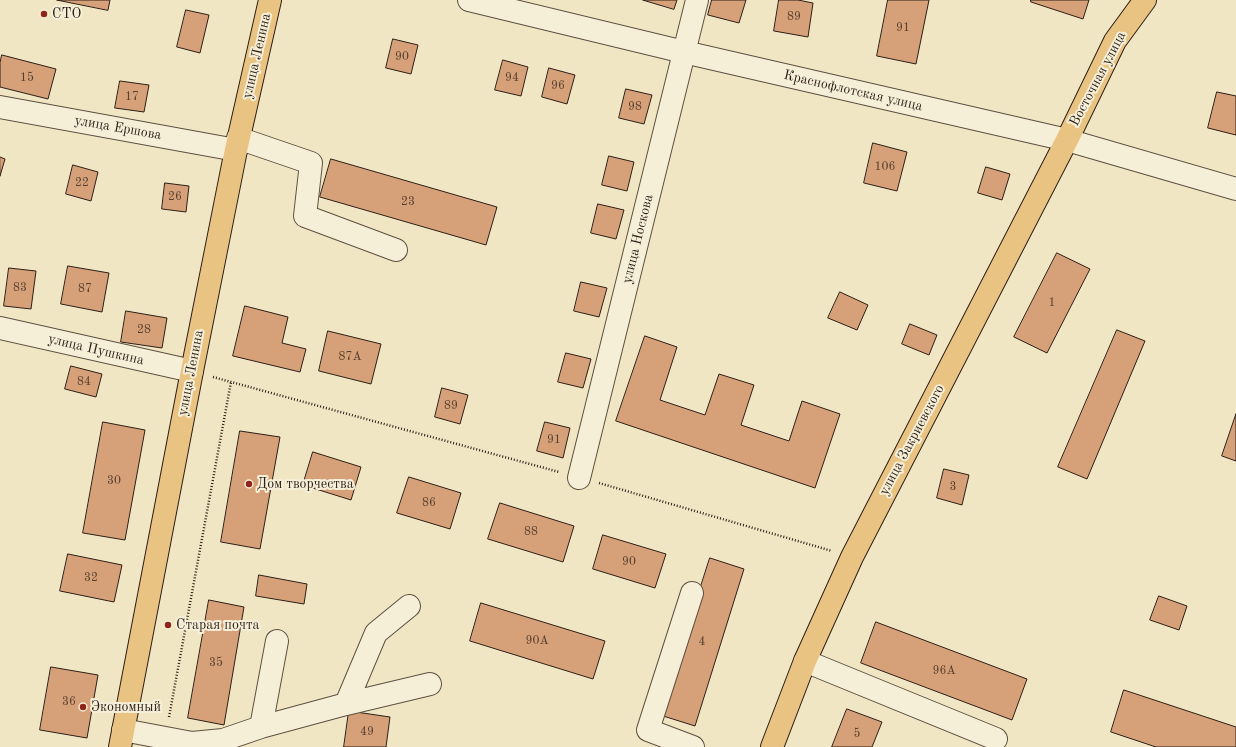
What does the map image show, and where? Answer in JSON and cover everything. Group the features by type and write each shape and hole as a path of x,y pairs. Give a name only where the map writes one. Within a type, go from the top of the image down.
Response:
{"main road":[{"name":"улица Ленина","path":"122,738 237,144 270,0"},
{"name":"Восточная улица","path":"1067,140 1115,41 1145,0"},
{"name":"улица Закриевского","path":"772,747 805,661 852,557 1067,140"}],"street":[{"name":"Краснофлотская улица","path":"469,0 684,52 1067,140 1236,189"},
{"name":"улица Носкова","path":"579,478 697,0"},
{"name":"улица Ершова","path":"0,107 237,144 311,163 305,216 396,250"},
{"name":"улица Пушкина","path":"0,328 192,371"},
{"path":"692,593 646,739 693,747"},
{"path":"346,704 376,633 409,606"},
{"path":"261,727 277,642"},
{"path":"805,661 996,739"},
{"path":"122,738 166,738 192,743 223,740 261,727 346,704 430,684"}],"path":[{"path":"192,371 579,478 852,557"},
{"path":"166,738 231,382"}],"building":[{"path":"57,0 110,0 108,10"},
{"path":"643,0 677,0 674,9"},
{"path":"712,0 746,0 739,23 708,15"},
{"path":"779,0 798,0 813,3 808,37 774,31"},
{"path":"888,0 929,0 916,64 877,56"},
{"path":"1031,0 1089,0 1083,19 1031,2"},
{"path":"186,10 209,15 200,53 177,47"},
{"path":"393,39 418,45 411,74 386,68"},
{"path":"2,55 56,69 48,99 0,87 0,63"},
{"path":"503,60 528,67 521,96 495,90"},
{"path":"549,68 575,75 567,104 542,97"},
{"path":"120,81 149,85 144,112 115,108"},
{"path":"626,89 652,95 644,124 619,118"},
{"path":"1217,92 1236,96 1236,135 1208,128"},
{"path":"873,143 907,152 897,191 864,183"},
{"path":"609,156 634,162 627,191 602,185"},
{"path":"0,157 5,159 0,176"},
{"path":"331,159 497,207 486,245 320,197"},
{"path":"73,165 98,172 91,201 66,194"},
{"path":"986,167 1010,174 1002,200 978,193"},
{"path":"165,183 189,186 186,212 162,209"},
{"path":"598,204 624,210 616,239 591,233"},
{"path":"1057,253 1090,269 1047,353 1014,337"},
{"path":"68,266 109,273 102,312 61,304"},
{"path":"9,268 36,271 31,309 4,306"},
{"path":"581,282 607,288 599,317 574,311"},
{"path":"840,292 868,305 857,330 828,318"},
{"path":"245,306 288,317 282,343 306,349 300,372 233,356"},
{"path":"126,311 167,318 162,348 121,342"},
{"path":"910,324 937,335 929,355 902,344"},
{"path":"1117,330 1145,341 1087,479 1058,467"},
{"path":"328,331 381,344 371,384 319,371"},
{"path":"645,336 677,347 660,400 705,415 719,374 754,385 741,425 789,441 802,401 840,414 815,488 616,421"},
{"path":"566,353 591,359 583,388 558,382"},
{"path":"71,366 102,374 96,397 65,389"},
{"path":"442,388 468,395 460,424 435,417"},
{"path":"1236,414 1236,461 1222,456"},
{"path":"103,422 145,430 125,540 83,533"},
{"path":"545,422 570,428 563,458 537,451"},
{"path":"240,431 280,437 260,549 221,542"},
{"path":"313,452 361,467 351,500 303,485"},
{"path":"944,469 969,475 962,505 937,498"},
{"path":"409,477 461,493 450,529 397,513"},
{"path":"500,503 574,526 563,562 488,539"},
{"path":"603,535 666,554 655,588 593,569"},
{"path":"68,554 122,565 114,602 60,591"},
{"path":"710,558 744,569 695,726 660,715"},
{"path":"259,575 307,584 304,604 256,596"},
{"path":"1159,596 1187,606 1179,630 1150,620"},
{"path":"209,600 244,607 224,725 188,718"},
{"path":"481,603 605,641 593,679 470,641"},
{"path":"876,622 1027,679 1012,720 861,663"},
{"path":"51,667 98,675 87,738 40,730"},
{"path":"1124,690 1236,727 1236,747 1156,747 1111,732"},
{"path":"847,709 882,722 872,747 832,747"},
{"path":"349,711 390,717 386,747 344,747"}],"place":[{"name":"СТО","path":"44,14"},
{"name":"Дом творчества","path":"249,484"},
{"name":"Старая почта","path":"168,625"},
{"name":"Экономный","path":"83,707"}]}
